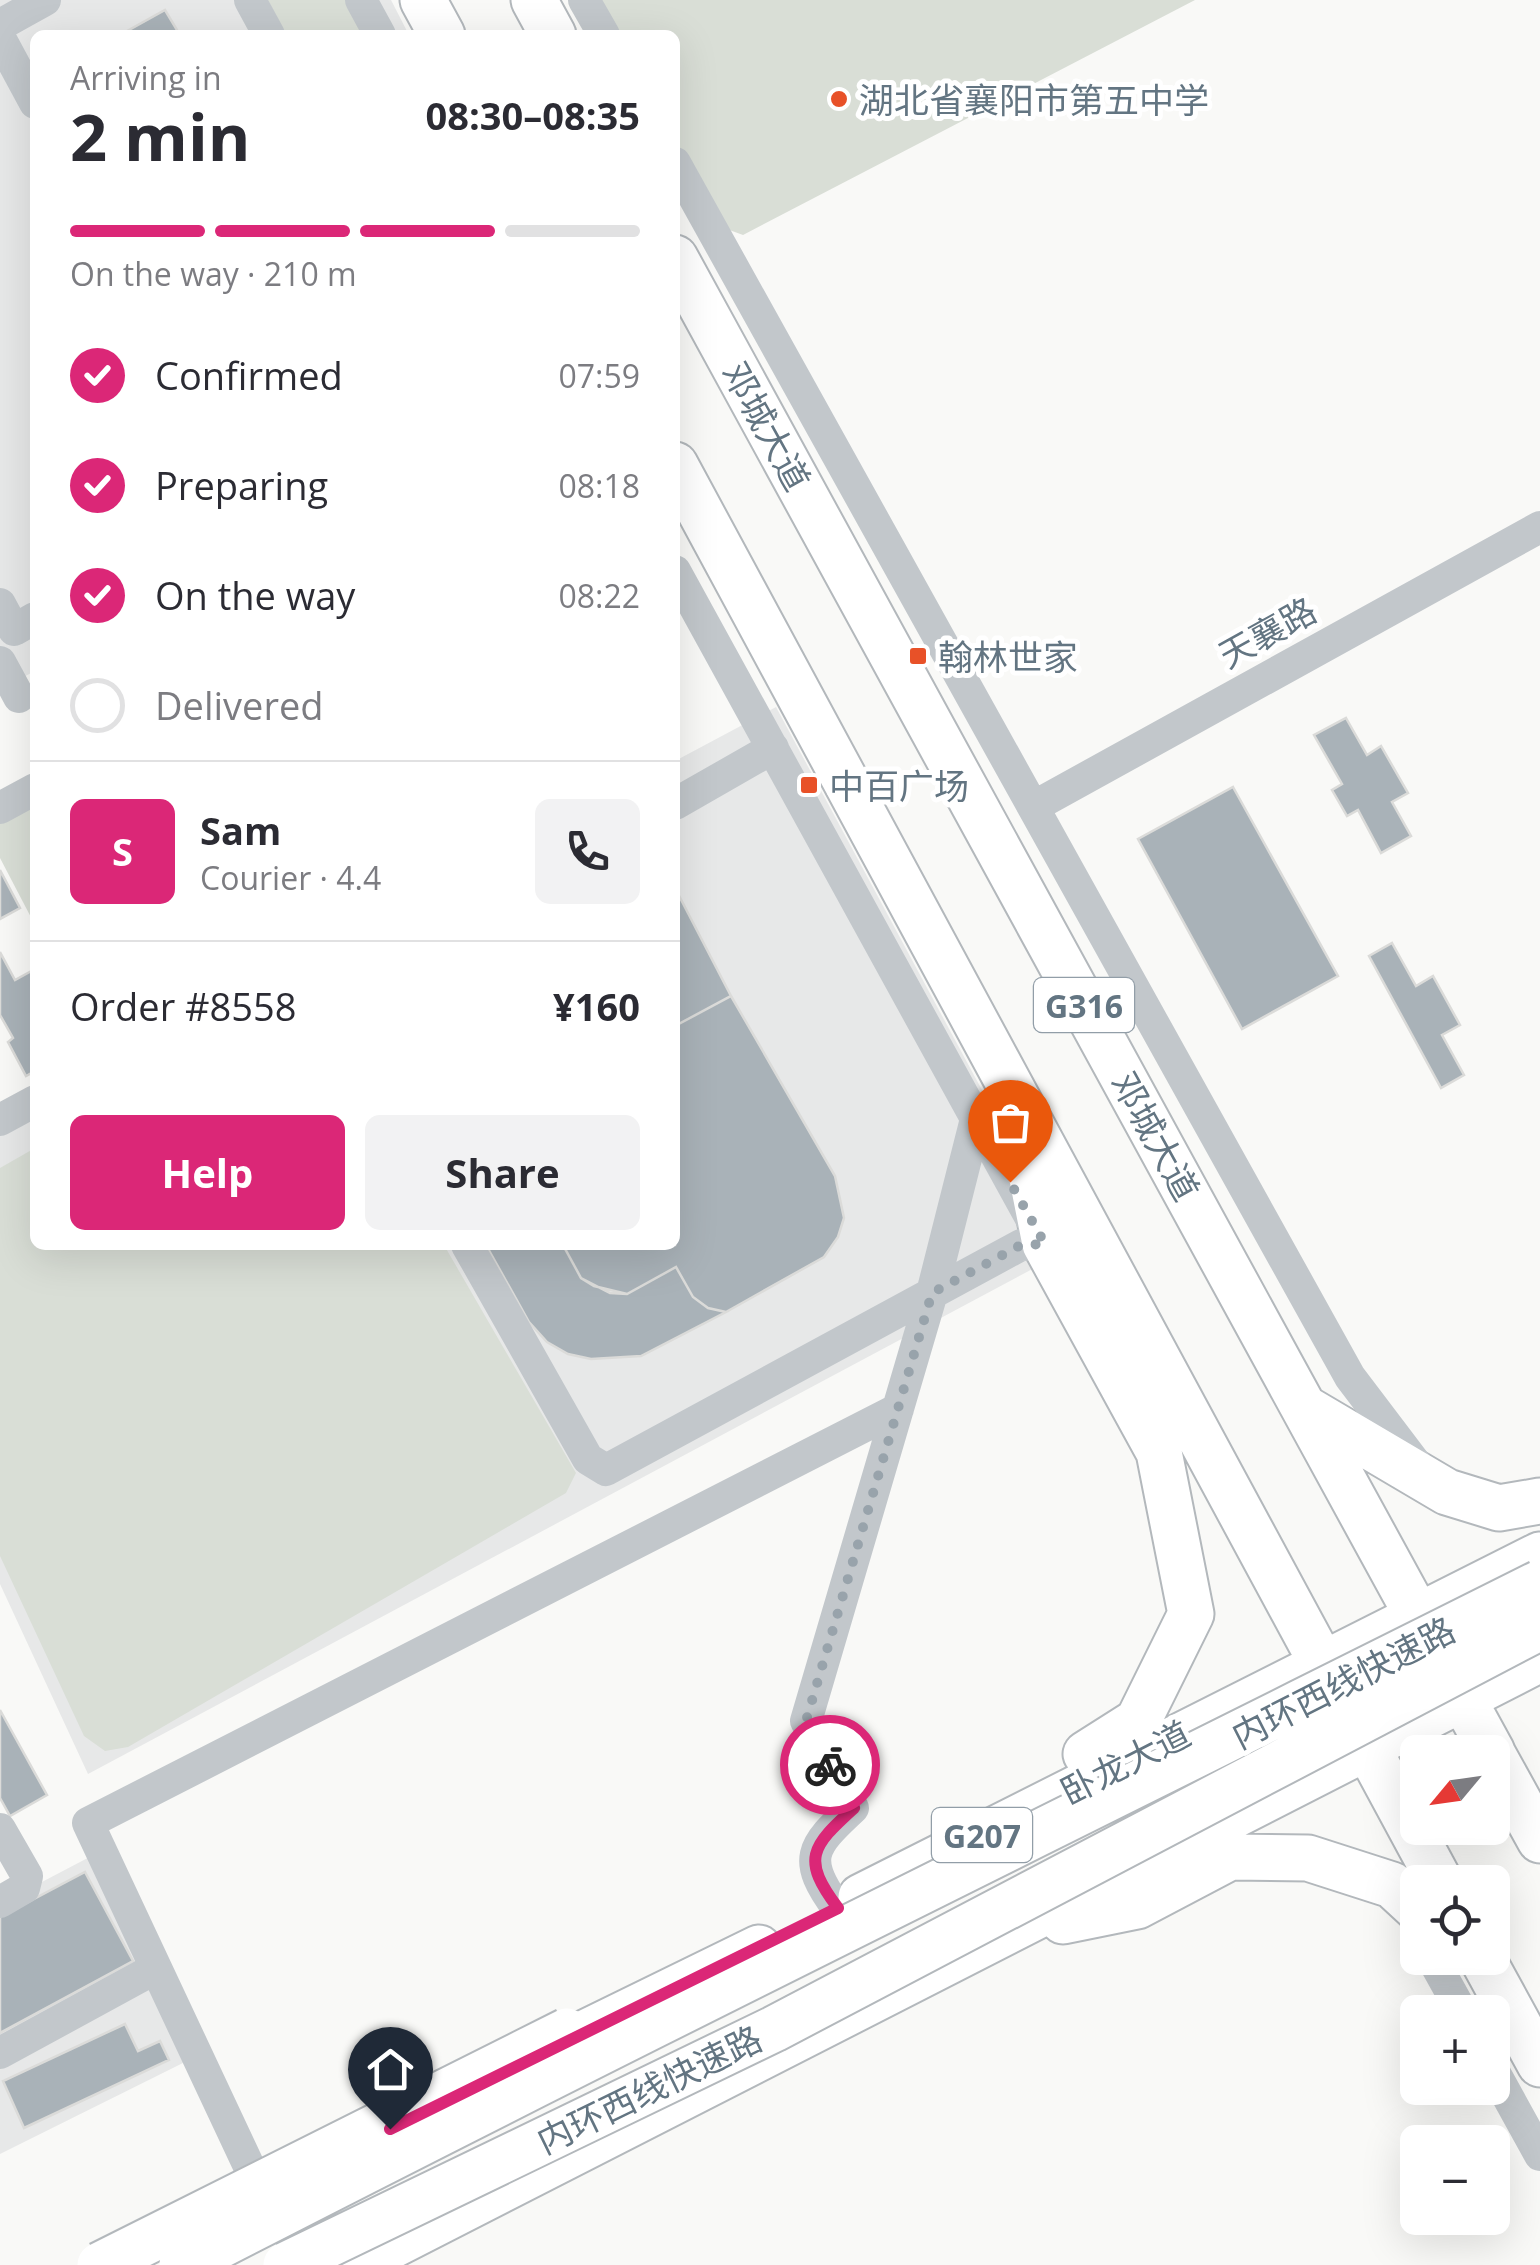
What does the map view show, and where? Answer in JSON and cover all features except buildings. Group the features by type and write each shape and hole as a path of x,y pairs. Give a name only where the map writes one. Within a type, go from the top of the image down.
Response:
{"highway":[{"path":"424,0 439,30"},
{"path":"534,0 550,30"},
{"name":"邓城大道","path":"680,267 1483,1735"},
{"name":"G316","path":"680,475 1430,1865"},
{"path":"838,1908 1138,1721 1191,1614 1159,1452 1045,1244 1016,1098"},
{"path":"1306,1408 1430,1484 1499,1508 1540,1501"},
{"name":"卧龙大道","path":"120,2265 838,1908 1418,1612 1540,1555"},
{"name":"内环西线快速路","path":"182,2265 536,2082 782,1964 1540,1583"},
{"name":"内环西线快速路","path":"286,2265 774,2029 1540,1627"},
{"name":"G207","path":"354,2265 1540,1660"},
{"name":"邓城大道","path":"1510,1786 1540,1840"},
{"path":"1012,1932 1138,1906 1230,1857 1308,1858 1400,1895"},
{"path":"100,2265 632,1999 742,1956"},
{"path":"1477,1978 1540,2064"},
{"path":"376,2265 728,2089 879,2000"}],"street":[{"path":"0,24 45,0"},
{"path":"250,0 266,30"},
{"path":"361,0 377,30"},
{"path":"584,0 601,30"},
{"path":"0,38 30,94"},
{"path":"680,172 1350,1377 1430,1484"},
{"name":"天襄路","path":"1033,808 1540,527"},
{"path":"470,1250 588,1459 606,1470 1021,1245 1045,1244 680,580"},
{"path":"0,604 14,630 30,621"},
{"path":"0,662 18,697"},
{"path":"680,801 772,748"},
{"path":"0,808 30,793"},
{"path":"838,1908 821,1885 813,1859 819,1840 854,1808 806,1721 932,1293 976,1119"},
{"path":"262,2194 88,1823 898,1409"},
{"path":"0,1829 26,1876 24,1888 0,1902"},
{"path":"0,2053 156,1968"},
{"path":"1510,2101 1540,2155"}],"shaded area":[{"path":"0,0 391,0 406,30 30,30 30,674 12,683 0,662"},
{"path":"268,0 361,0 377,30 283,30"},
{"name":"湖北省襄阳市第五中学","path":"597,0 1195,0 743,235 724,228 680,149 680,30 614,30"},
{"name":"中百广场","path":"776,707 1068,1250 88,1774 0,1584 0,1133 30,1117 30,1250 680,1250 680,758"},
{"path":"30,792 30,915 0,858 0,808"},
{"path":"30,1151 30,1250 447,1250 576,1473 566,1493 128,1747 105,1751 84,1736 0,1556 0,1168"},
{"path":"101,1851 197,2056 0,2154 0,1904"}],"way so far":[{"path":"830,1765 806,1721 932,1293 1021,1245 1045,1244 1010,1182"}],"place":[{"name":"湖北省襄阳市第五中学","path":"839,99"},
{"name":"翰林世家","path":"918,656"},
{"name":"中百广场","path":"809,785"}],"route":[{"path":"390,2129 838,1908 821,1885 813,1859 819,1840 854,1808 830,1765"}]}
